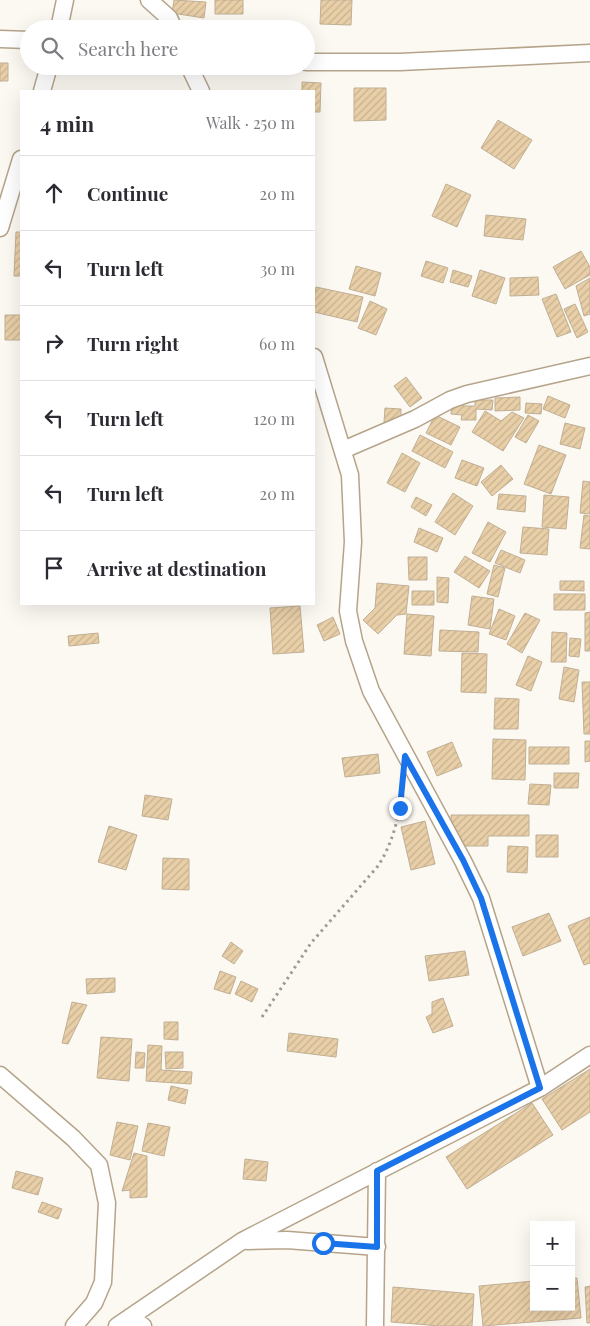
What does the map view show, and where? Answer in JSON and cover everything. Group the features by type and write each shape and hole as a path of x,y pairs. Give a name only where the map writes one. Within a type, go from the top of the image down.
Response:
{"street":[{"path":"61,20 65,0"},
{"path":"149,0 171,20"},
{"path":"0,40 20,40"},
{"path":"315,62 400,62 590,53"},
{"path":"42,90 47,75"},
{"path":"193,75 201,90"},
{"path":"0,228 20,162"},
{"path":"315,360 350,475 353,542 348,611 354,641 371,691 463,860 481,898 540,1088"},
{"path":"343,450 416,419 450,400 467,394 590,366"},
{"path":"130,1323 242,1241 540,1088 590,1055"},
{"path":"0,1075 74,1138 99,1165 106,1204 103,1282 94,1303 74,1326"},
{"path":"375,1326 377,1171"},
{"path":"242,1241 287,1240 377,1247"}],"path":[{"path":"262,1017 311,943 378,866 387,852 400,808 405,756"}],"building":[{"path":"174,0 206,2 204,18 172,13"},
{"path":"215,0 243,0 243,14 215,14"},
{"path":"321,0 352,0 351,25 320,24"},
{"path":"0,63 8,63 8,81 0,81"},
{"path":"302,82 321,83 320,112 315,112 315,90 302,90"},
{"path":"354,88 386,88 386,120 354,121"},
{"path":"498,120 532,140 514,169 481,148"},
{"path":"446,184 471,195 457,227 432,216"},
{"path":"486,215 526,219 523,240 484,236"},
{"path":"16,232 20,232 20,276 14,276"},
{"path":"581,251 590,267 590,275 565,289 553,267"},
{"path":"426,261 448,268 443,283 421,276"},
{"path":"356,266 381,273 375,296 349,289"},
{"path":"453,270 472,276 468,287 450,282"},
{"path":"480,270 505,278 496,304 472,296"},
{"path":"538,277 539,295 510,296 510,278"},
{"path":"590,278 590,314 584,316 576,286"},
{"path":"316,287 363,297 357,322 315,312"},
{"path":"556,294 571,332 557,337 542,299"},
{"path":"370,301 387,309 376,335 358,328"},
{"path":"575,304 588,332 577,338 564,309"},
{"path":"5,315 20,315 20,340 5,340"},
{"path":"406,377 422,398 410,407 394,386"},
{"path":"548,396 570,405 565,418 543,409"},
{"path":"520,397 520,410 495,411 495,398"},
{"path":"452,399 464,399 463,406 475,406 475,400 493,400 492,410 476,409 476,420 461,420 462,415 451,414"},
{"path":"526,403 542,404 541,414 525,413"},
{"path":"385,408 401,409 401,423 384,422"},
{"path":"485,411 501,421 512,412 524,418 503,451 472,432"},
{"path":"435,415 460,427 451,445 426,433"},
{"path":"528,415 539,421 526,443 515,437"},
{"path":"565,423 585,428 580,449 560,444"},
{"path":"420,435 453,452 445,468 412,451"},
{"path":"539,445 566,455 551,494 524,484"},
{"path":"402,453 420,463 405,492 387,483"},
{"path":"462,460 484,468 477,486 455,478"},
{"path":"501,465 513,479 492,496 481,482"},
{"path":"583,481 590,482 590,514 580,513"},
{"path":"453,493 473,506 455,535 435,522"},
{"path":"499,494 526,496 525,512 497,509"},
{"path":"544,495 569,497 566,529 542,527"},
{"path":"416,497 432,505 426,516 411,507"},
{"path":"584,515 590,516 590,549 580,548"},
{"path":"488,522 506,532 490,562 472,553"},
{"path":"523,527 549,529 547,555 520,553"},
{"path":"419,528 443,538 437,552 414,542"},
{"path":"501,550 525,560 520,573 495,563"},
{"path":"465,556 490,571 479,588 454,572"},
{"path":"408,557 427,557 427,580 409,580"},
{"path":"494,565 505,568 498,597 487,594"},
{"path":"437,577 449,578 448,603 437,602"},
{"path":"560,581 584,581 584,591 560,590"},
{"path":"377,583 409,586 406,614 397,615 378,634 363,620 375,608"},
{"path":"412,591 434,591 434,605 412,605"},
{"path":"554,594 585,594 585,610 554,610"},
{"path":"472,596 494,599 490,629 468,625"},
{"path":"300,606 304,652 273,654 270,608"},
{"path":"499,609 515,616 506,640 489,634"},
{"path":"590,612 590,651 585,651 585,613"},
{"path":"525,613 540,620 522,653 507,644"},
{"path":"407,614 434,616 431,656 404,654"},
{"path":"333,617 340,634 324,641 317,625"},
{"path":"440,630 479,632 478,652 439,651"},
{"path":"552,632 567,633 566,662 551,662"},
{"path":"98,633 99,643 69,646 68,636"},
{"path":"570,638 581,639 579,657 569,656"},
{"path":"462,653 487,654 486,693 461,692"},
{"path":"528,656 542,662 531,691 516,685"},
{"path":"564,667 579,670 574,702 559,699"},
{"path":"582,682 590,682 590,734 584,734"},
{"path":"495,698 519,699 518,729 494,729"},
{"path":"493,739 526,740 525,780 492,779"},
{"path":"585,741 590,741 590,761 585,762"},
{"path":"452,742 462,766 437,776 427,752"},
{"path":"529,747 569,747 569,764 529,764"},
{"path":"378,754 380,773 345,777 342,758"},
{"path":"554,773 579,773 578,788 554,788"},
{"path":"530,784 551,785 549,805 528,804"},
{"path":"145,795 172,799 168,820 142,816"},
{"path":"451,815 529,815 529,836 488,836 488,846 451,846"},
{"path":"425,821 435,864 411,870 401,827"},
{"path":"109,826 137,835 126,870 98,862"},
{"path":"536,835 558,835 558,857 536,857"},
{"path":"508,846 528,847 527,873 507,872"},
{"path":"163,858 189,859 189,890 162,889"},
{"path":"549,913 561,941 523,956 512,927"},
{"path":"590,917 590,963 584,965 568,926"},
{"path":"231,942 243,951 234,964 222,956"},
{"path":"465,951 469,975 429,981 425,956"},
{"path":"220,971 236,977 230,994 214,989"},
{"path":"115,978 115,992 87,994 86,979"},
{"path":"241,981 258,989 252,1002 235,994"},
{"path":"443,998 453,1026 433,1033 426,1017 432,1014 432,1002"},
{"path":"72,1002 87,1005 68,1044 62,1043"},
{"path":"164,1022 178,1022 178,1040 164,1039"},
{"path":"289,1033 338,1039 336,1057 287,1051"},
{"path":"101,1037 132,1039 129,1081 97,1078"},
{"path":"148,1045 162,1046 161,1070 192,1072 191,1084 146,1081"},
{"path":"136,1052 145,1053 144,1068 135,1068"},
{"path":"165,1052 183,1052 183,1068 166,1069"},
{"path":"590,1069 590,1112 562,1130 542,1099"},
{"path":"171,1086 188,1090 185,1104 168,1100"},
{"path":"532,1103 553,1135 467,1189 446,1157"},
{"path":"117,1122 138,1126 130,1160 110,1155"},
{"path":"148,1123 170,1127 164,1156 142,1151"},
{"path":"134,1153 147,1156 147,1197 130,1198 130,1190 122,1191"},
{"path":"245,1159 268,1162 266,1181 243,1179"},
{"path":"16,1171 43,1178 38,1195 12,1188"},
{"path":"42,1202 62,1209 58,1219 38,1212"},
{"path":"575,1278 577,1278 581,1318 483,1326 479,1286 530,1281 530,1311 575,1311"},
{"path":"590,1286 590,1323 587,1323 585,1287"},
{"path":"393,1287 474,1294 472,1326 440,1326 391,1322"}],"route":[{"path":"323,1243 377,1247 377,1171 540,1088 481,898 463,860 405,756 404,784 400,808"}]}
